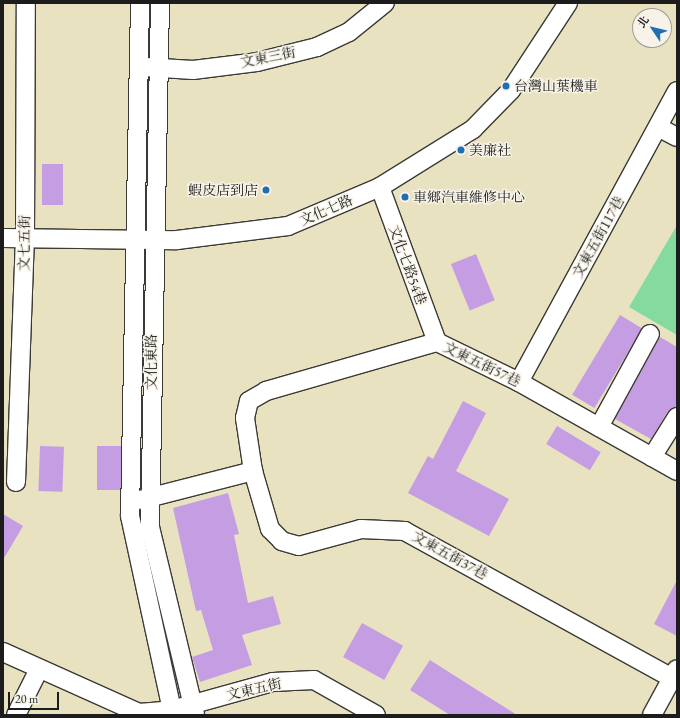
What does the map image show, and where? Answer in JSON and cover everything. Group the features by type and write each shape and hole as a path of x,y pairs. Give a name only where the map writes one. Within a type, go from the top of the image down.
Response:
{"street":[{"name":"文七五街","path":"16,482 25,238 26,3"},
{"name":"文化東路","path":"140,3 138,67 145,240 150,527 194,710"},
{"name":"文化東路","path":"160,3 130,502 144,589 173,713"},
{"name":"文東三街","path":"138,67 193,70 258,62 317,47 349,32 385,3"},
{"name":"文化七路","path":"3,238 177,240 288,226 380,188 473,129 511,90 568,3"},
{"name":"文東五街117巷","path":"519,382 677,91"},
{"path":"658,127 677,137"},
{"name":"文化七路54巷","path":"380,188 437,342"},
{"path":"599,427 650,334"},
{"name":"文東五街57巷","path":"254,471 245,418 249,401 266,391 437,342 519,382 677,471"},
{"path":"652,457 677,417"},
{"path":"130,502 254,471"},
{"name":"文東五街37巷","path":"254,471 270,529 282,541 299,546 361,529 405,530 675,674"},
{"name":"文東五街","path":"3,652 38,671 139,713 173,713 194,710 273,682 314,680 376,715"},
{"path":"16,715 38,671"},
{"path":"652,715 675,674"}],"green space":[{"path":"677,225 677,335 629,307"}],"building":[{"path":"42,164 63,164 63,205 42,205"},
{"path":"476,254 495,300 470,310 451,264"},
{"path":"620,315 642,328 594,408 572,395"},
{"path":"660,337 677,347 677,407 668,411 651,439 615,419"},
{"path":"463,401 486,413 456,471 509,499 489,536 408,493 428,456 433,459"},
{"path":"557,426 601,452 590,470 546,444"},
{"path":"40,446 64,447 62,492 38,491"},
{"path":"97,446 121,446 121,490 97,490"},
{"path":"228,493 239,534 234,535 248,603 273,596 281,624 242,635 252,665 200,682 192,657 213,650 201,610 196,611 173,508"},
{"path":"3,514 23,526 3,560"},
{"path":"677,580 677,636 654,624"},
{"path":"362,623 403,646 384,680 343,657"},
{"path":"430,660 517,715 450,715 410,690"}],"place":[{"name":"台灣山葉機車","path":"506,86"},
{"name":"美廉社","path":"461,150"},
{"name":"蝦皮店到店","path":"266,190"},
{"name":"車鄉汽車維修中心","path":"405,197"}]}
